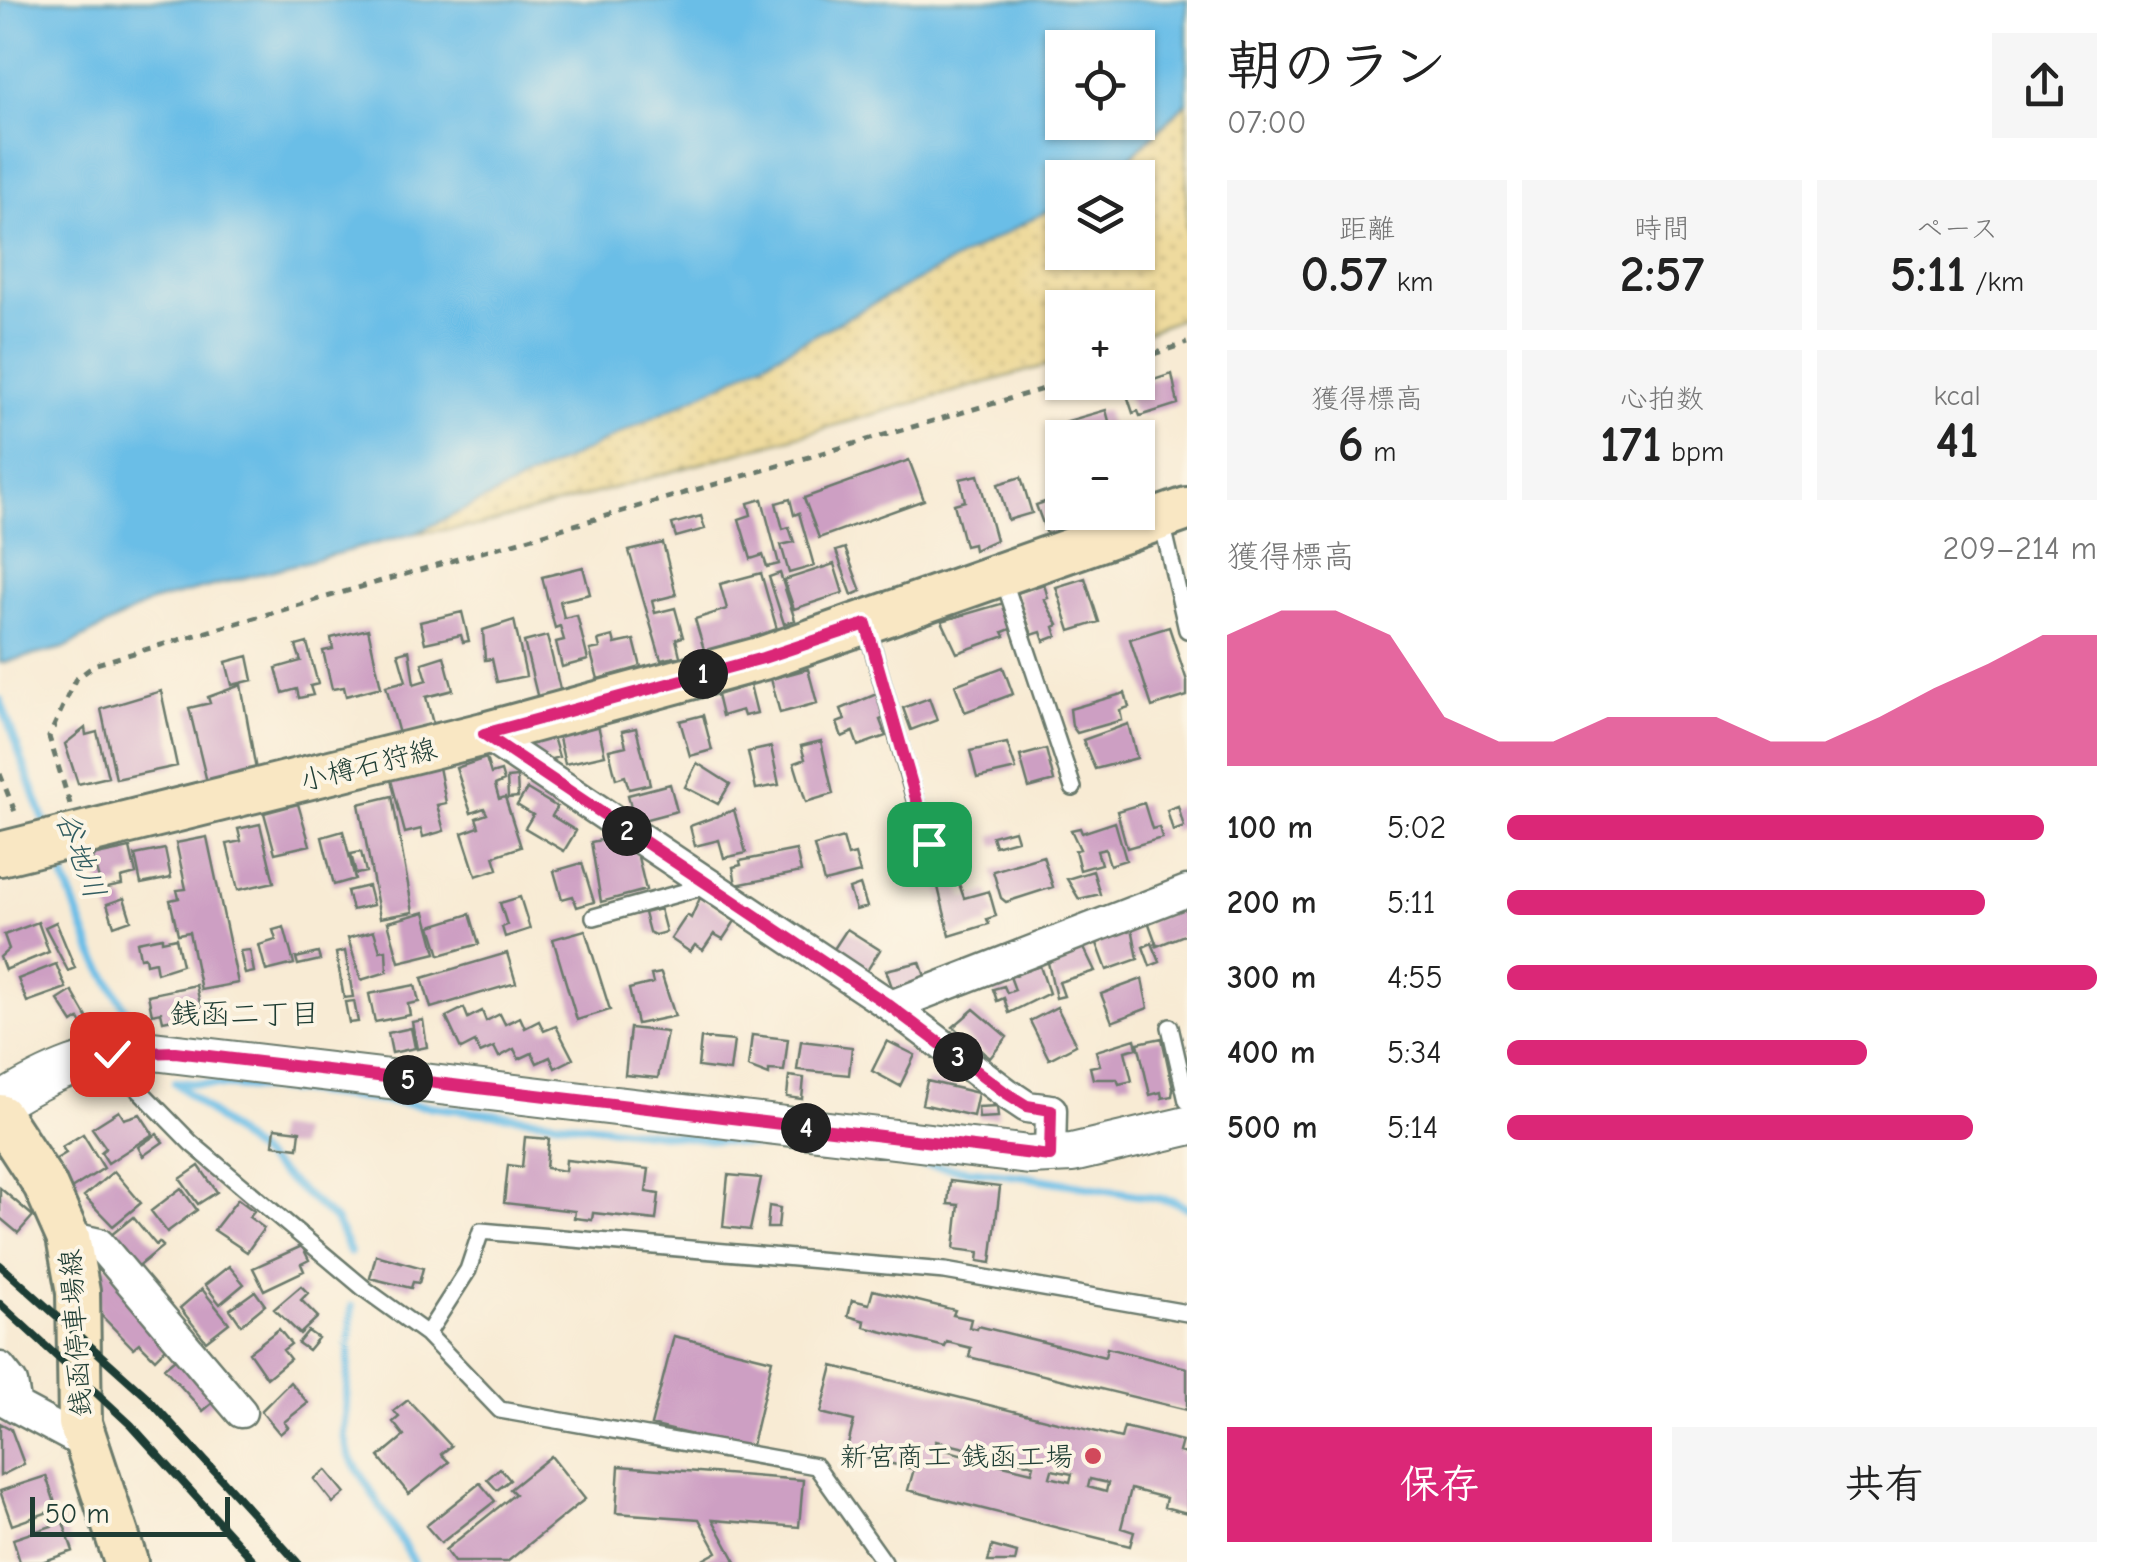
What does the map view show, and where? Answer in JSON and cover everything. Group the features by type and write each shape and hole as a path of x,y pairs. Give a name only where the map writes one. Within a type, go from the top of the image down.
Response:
{"main road":[{"name":"小樽石狩線","path":"17,841 73,820 484,734 763,658 1174,514"},
{"name":"銭函停車場線","path":"0,1116 45,1185 68,1237 78,1292 78,1414 84,1443 126,1562"}],"street":[{"path":"484,734 890,1006 1006,1093 1027,1106 1051,1110 1050,1156"},
{"path":"890,1006 1187,892"},
{"path":"0,1103 43,1077 106,1056 175,1052 1050,1156 1187,1126"},
{"path":"68,1237 99,1244 242,1412"},
{"path":"0,1368 12,1383 8,1403 84,1443"}],"lane":[{"path":"1174,514 1187,630"},
{"path":"1002,574 1073,788"},
{"path":"866,624 932,860"},
{"path":"594,917 709,885"},
{"path":"1170,1026 1187,1101"},
{"path":"106,1056 190,1142 366,1290 427,1334 500,1410 816,1466 884,1562"},
{"path":"427,1334 468,1270 481,1231 945,1271 1187,1314"}],"path":[{"path":"1155,353 1187,343"},
{"path":"73,820 49,736 75,680 96,664 1045,388"},
{"path":"0,774 17,841"}],"sand":[{"path":"1187,102 1187,316 1155,329 1155,290 1045,290 1045,366 480,526 416,533 728,381 1045,212 1045,270 1155,270 1155,160 1127,160 1148,140 1155,140 1155,133"}],"water":[{"path":"0,0 1187,0 1187,102 1155,133 1155,30 1045,30 1045,140 1148,140 1127,160 1045,160 1045,212 728,381 416,533 151,602 64,648 0,663"}],"building":[{"path":"1172,374 1178,404 1140,416 1138,411 1133,413 1129,400 1155,400 1155,379"},
{"path":"1106,410 1109,420 1071,420"},
{"path":"909,460 924,500 819,538 804,498"},
{"path":"978,475 996,540 974,550 973,544 965,546 954,504 965,501 960,479"},
{"path":"1021,477 1032,513 1008,520 998,484"},
{"path":"762,499 779,564 767,567 763,555 751,559 739,519 751,515 748,503"},
{"path":"790,499 794,515 799,513 814,566 789,573 781,545 794,542 789,527 783,529 776,503"},
{"path":"1045,502 1045,529 1036,505"},
{"path":"701,516 705,529 676,537 672,524"},
{"path":"1045,530 1066,530 1048,537"},
{"path":"663,543 676,595 652,601 655,613 675,608 683,637 676,639 680,656 661,660 629,551"},
{"path":"845,548 861,591 852,595 836,551"},
{"path":"834,564 843,593 794,609 784,580"},
{"path":"583,567 590,594 560,601 564,618 577,615 588,660 562,667 556,642 564,640 560,626 555,628 542,577"},
{"path":"761,573 778,633 705,653 695,619 727,609 720,584"},
{"path":"780,573 795,620 784,624 769,577"},
{"path":"1085,578 1099,622 1070,631 1056,587"},
{"path":"1044,584 1048,598 1044,599 1058,625 1054,627 1057,636 1044,641 1041,632 1032,635 1017,593"},
{"path":"1004,603 1013,628 1003,632 1005,636 957,653 942,621"},
{"path":"462,612 469,641 463,642 461,635 425,643 420,622"},
{"path":"514,620 526,676 497,682 492,659 485,660 483,630"},
{"path":"1169,627 1187,681 1187,696 1152,707 1130,639"},
{"path":"368,629 381,687 346,696 344,687 332,689 323,651 333,649 331,638"},
{"path":"547,636 561,693 538,699 524,642"},
{"path":"613,636 615,644 634,640 641,667 598,679 590,650 600,648 598,640"},
{"path":"307,643 318,684 310,686 313,695 299,698 297,689 283,693 276,668 301,661 296,646"},
{"path":"409,650 414,684 427,680 422,663 444,656 453,690 426,697 433,724 399,734 386,686 406,681 398,653"},
{"path":"248,656 253,680 232,685 226,662"},
{"path":"1003,667 1013,694 965,712 955,685"},
{"path":"808,669 817,703 780,713 771,679"},
{"path":"241,685 256,770 207,782 189,708 210,703 208,697"},
{"path":"750,685 757,713 744,716 742,710 722,716 717,695"},
{"path":"161,691 177,766 116,779 101,709"},
{"path":"879,693 887,717 880,720 886,736 858,746 853,732 842,737 837,723 845,720 841,709"},
{"path":"1125,693 1129,707 1120,710 1122,720 1077,733 1070,709"},
{"path":"929,698 937,720 911,730 903,708"},
{"path":"703,715 712,750 690,756 680,721"},
{"path":"1128,724 1137,758 1095,769 1083,740"},
{"path":"598,725 605,755 565,764 558,734"},
{"path":"85,728 86,735 97,732 108,777 78,784 65,744"},
{"path":"636,728 650,784 629,789 625,776 616,779 609,750 626,746 622,731"},
{"path":"553,737 559,757 541,762 522,745"},
{"path":"821,741 833,794 806,802 794,763 805,759 801,746"},
{"path":"1007,743 1016,769 977,778 970,751"},
{"path":"771,747 779,785 756,789 748,752"},
{"path":"1046,749 1054,781 1029,788 1020,756"},
{"path":"486,758 491,774 501,771 504,781 495,785 499,799 505,797 521,847 494,856 498,869 476,876 462,833 479,827 476,818 487,814 484,808 471,813 456,768"},
{"path":"697,763 730,784 718,804 685,787"},
{"path":"439,767 446,803 437,805 444,831 423,837 421,829 405,833 391,780"},
{"path":"517,777 518,797 508,798 507,778"},
{"path":"670,784 677,811 643,820 641,813 633,815 628,795"},
{"path":"527,789 557,807 552,816 576,831 564,851 525,828 533,815 517,805"},
{"path":"392,796 413,912 380,918 359,804"},
{"path":"1144,803 1152,829 1159,827 1162,838 1127,848 1117,811"},
{"path":"298,804 310,845 275,853 264,813"},
{"path":"1178,806 1184,827 1173,831 1167,810"},
{"path":"734,810 746,853 724,858 719,840 695,846 690,826"},
{"path":"1115,822 1126,860 1110,865 1105,849 1097,851 1101,864 1080,870 1075,850 1080,849 1071,830 1080,828 1082,833"},
{"path":"260,824 274,882 238,890 227,844 241,841 238,829"},
{"path":"1014,830 1017,840 995,846 992,836"},
{"path":"343,831 355,879 334,885 322,837"},
{"path":"207,837 238,983 201,990 189,932 178,934 170,900 179,898 177,890 186,889 176,843"},
{"path":"843,838 848,856 855,854 860,873 824,882 814,846"},
{"path":"606,839 607,847 622,844 623,851 636,849 646,890 601,902 591,842"},
{"path":"130,848 136,874 121,878 122,885 102,889 92,856"},
{"path":"165,849 171,878 141,884 135,855"},
{"path":"796,850 801,872 736,885 733,867 741,865 740,861"},
{"path":"361,852 366,872 356,874 351,854"},
{"path":"1043,856 1053,887 1006,902 1001,898 993,871"},
{"path":"582,863 594,902 577,907 573,896 562,899 554,871"},
{"path":"1093,871 1100,894 1079,899 1067,879"},
{"path":"958,881 964,898 989,891 996,916 987,919 989,924 950,936 938,887"},
{"path":"860,885 867,907 856,910 849,889"},
{"path":"368,886 373,905 352,910 347,891"},
{"path":"520,897 530,929 505,937 502,927 507,925 500,903"},
{"path":"124,898 131,920 114,926 107,904"},
{"path":"700,898 735,921 723,939 714,934 703,950 695,945 690,952 671,939 687,915 691,918"},
{"path":"1187,907 1187,934 1157,946 1148,921"},
{"path":"660,909 666,932 655,935 649,932 644,913"},
{"path":"425,912 436,953 399,962 388,922"},
{"path":"470,914 479,944 440,955 431,926"},
{"path":"38,922 49,952 5,970 0,957 9,949 4,935"},
{"path":"56,922 75,968 68,971 45,927"},
{"path":"284,927 294,964 266,971 259,945 276,940 273,930"},
{"path":"1132,927 1138,959 1107,970 1096,941"},
{"path":"847,929 880,950 865,974 832,952"},
{"path":"585,930 610,1010 577,1020 553,939"},
{"path":"374,931 380,951 386,950 387,972 361,980 348,938"},
{"path":"162,937 162,941 176,938 182,965 157,973 155,962 146,964 145,957 140,958 137,942"},
{"path":"1152,943 1160,962 1150,966 1143,947"},
{"path":"1083,946 1095,971 1059,982 1064,996 1056,998 1047,958"},
{"path":"250,950 254,972 245,974 240,951"},
{"path":"345,951 353,997 344,998 336,953"},
{"path":"318,953 320,960 298,965 296,958"},
{"path":"507,953 516,983 431,1008 422,978"},
{"path":"920,962 927,982 894,993 886,970"},
{"path":"56,964 66,988 27,1002 18,979"},
{"path":"1040,966 1049,993 1009,1013 1004,998 997,1001 993,989 1004,986 1007,993 1015,990 1008,971 1018,968 1020,973"},
{"path":"661,973 675,1016 637,1024 629,989 653,983 651,975"},
{"path":"1142,979 1148,1008 1112,1022 1101,994"},
{"path":"196,985 202,1013 163,1021 161,1012 152,1014 148,995"},
{"path":"415,985 419,1002 408,1004 410,1015 375,1022 369,994"},
{"path":"72,991 92,1026 85,1030 79,1019 73,1023 58,1000"},
{"path":"354,1001 358,1022 349,1023 345,1002"},
{"path":"1057,1007 1076,1045 1049,1059 1030,1021"},
{"path":"464,1008 468,1018 482,1011 486,1021 500,1014 505,1024 520,1017 525,1028 539,1021 544,1031 556,1026 573,1059 555,1068 550,1057 537,1063 532,1053 519,1059 514,1049 499,1057 494,1047 480,1053 475,1042 461,1049 446,1017"},
{"path":"974,1009 1007,1037 990,1058 953,1027"},
{"path":"423,1020 427,1047 417,1049 412,1022"},
{"path":"411,1028 415,1048 392,1053 388,1033"},
{"path":"630,1028 667,1032 658,1078 625,1075"},
{"path":"752,1035 788,1039 784,1071 769,1070 769,1075 748,1067"},
{"path":"701,1038 734,1041 730,1071 698,1067"},
{"path":"1162,1038 1173,1089 1172,1096 1162,1098 1161,1092 1150,1095 1138,1043"},
{"path":"1135,1039 1137,1048 1125,1051 1132,1081 1119,1084 1117,1079 1093,1079 1090,1067 1100,1065 1096,1051"},
{"path":"801,1041 852,1047 849,1075 797,1070"},
{"path":"887,1041 915,1055 900,1086 872,1071"},
{"path":"789,1076 804,1078 802,1099 787,1097"},
{"path":"927,1081 978,1093 973,1116 922,1104"},
{"path":"997,1106 998,1117 979,1118 978,1107"},
{"path":"119,1111 124,1119 140,1114 153,1134 108,1163 101,1152 106,1148 92,1128"},
{"path":"275,1128 300,1131 298,1148 273,1145"},
{"path":"83,1134 104,1168 71,1189 53,1161 66,1153 62,1147"},
{"path":"157,1134 163,1142 143,1156 138,1147"},
{"path":"525,1137 549,1139 546,1168 565,1171 566,1160 649,1169 646,1192 659,1194 656,1220 593,1213 592,1220 574,1218 575,1211 504,1203 508,1165 522,1167"},
{"path":"199,1166 217,1192 198,1204 180,1179"},
{"path":"114,1171 141,1203 113,1226 84,1196"},
{"path":"728,1175 761,1178 750,1230 723,1227"},
{"path":"950,1181 1000,1187 991,1263 978,1261 979,1252 954,1249 959,1205 948,1204"},
{"path":"0,1188 33,1216 18,1233 0,1218"},
{"path":"181,1188 197,1210 167,1232 151,1211"},
{"path":"238,1199 254,1211 249,1217 264,1228 247,1252 214,1230"},
{"path":"769,1206 780,1208 778,1228 767,1228"},
{"path":"133,1217 156,1245 159,1242 163,1246 136,1268 110,1236"},
{"path":"302,1246 309,1260 301,1264 304,1271 264,1290 253,1268"},
{"path":"376,1255 423,1268 419,1283 413,1282 411,1288 370,1278"},
{"path":"107,1264 169,1345 155,1359 139,1343 133,1348 98,1312 97,1272"},
{"path":"229,1266 244,1284 220,1304 205,1285"},
{"path":"301,1286 308,1293 301,1300 318,1317 300,1334 274,1309"},
{"path":"202,1289 229,1323 206,1341 180,1308"},
{"name":"新宮商工 銭函工場","path":"873,1290 955,1310 953,1315 971,1319 969,1327 977,1329 978,1326 1105,1357 1107,1348 1187,1368 1187,1410 969,1357 971,1348 947,1342 945,1347 864,1327 865,1321 848,1316 852,1300 869,1304"},
{"path":"255,1291 265,1305 241,1325 230,1309"},
{"path":"279,1329 291,1344 283,1350 290,1359 267,1378 249,1352"},
{"path":"308,1331 318,1338 308,1350 298,1343"},
{"path":"674,1336 772,1360 751,1449 651,1425"},
{"path":"180,1355 216,1400 203,1411 164,1368"},
{"name":"新宮商工 銭函工場","path":"833,1366 1121,1438 1124,1427 1182,1441 1179,1452 1187,1454 1187,1513 1164,1507 1166,1498 1131,1489 1121,1528 1134,1532 1130,1546 908,1490 914,1469 846,1453 854,1421 821,1413","holes":["936,1441 977,1451 975,1458 934,1447","992,1454 1034,1465 1032,1472 990,1462","1052,1470 1072,1474 1070,1482 1050,1477","1090,1479 1108,1483 1106,1492 1088,1487"]},
{"path":"290,1382 308,1403 284,1422 288,1427 280,1434 261,1411"},
{"path":"408,1400 451,1446 441,1454 449,1462 409,1494 379,1457 404,1436 393,1422 399,1417 394,1411"},
{"path":"0,1423 11,1429 24,1464 0,1476"},
{"path":"551,1456 585,1499 507,1562 454,1562 445,1550 515,1494 510,1489"},
{"path":"619,1466 803,1480 799,1527 713,1520 736,1562 699,1562 717,1552 699,1519 616,1513"},
{"path":"500,1468 510,1480 497,1490 487,1479"},
{"path":"326,1470 345,1493 333,1503 314,1479"},
{"path":"46,1476 57,1509 12,1525 0,1491"},
{"path":"480,1483 495,1501 441,1543 426,1526"},
{"path":"63,1522 73,1551 42,1562 20,1562 13,1539"},
{"path":"992,1546 1017,1553 1015,1562 988,1562"}],"waterway":[{"name":"谷地川","path":"0,700 47,828"},
{"name":"谷地川","path":"56,856 93,953 131,1019"},
{"name":"谷地川","path":"175,1082 299,1091 1027,1177 1174,1201 1187,1208"},
{"path":"176,1083 335,1220 350,1252"},
{"path":"352,1306 344,1435 349,1455 414,1562"}],"railway":[{"path":"0,1265 146,1396 297,1562"},
{"path":"0,1304 131,1425 255,1562"}],"place":[{"name":"新宮商工 銭函工場","path":"1093,1456"}],"district":[{"name":"銭函二丁目","path":"245,1014"}],"route":[{"path":"112,1054 175,1052 1050,1156 1051,1110 1027,1106 1006,1093 890,1006 484,734 763,658 866,624 929,844"}]}
